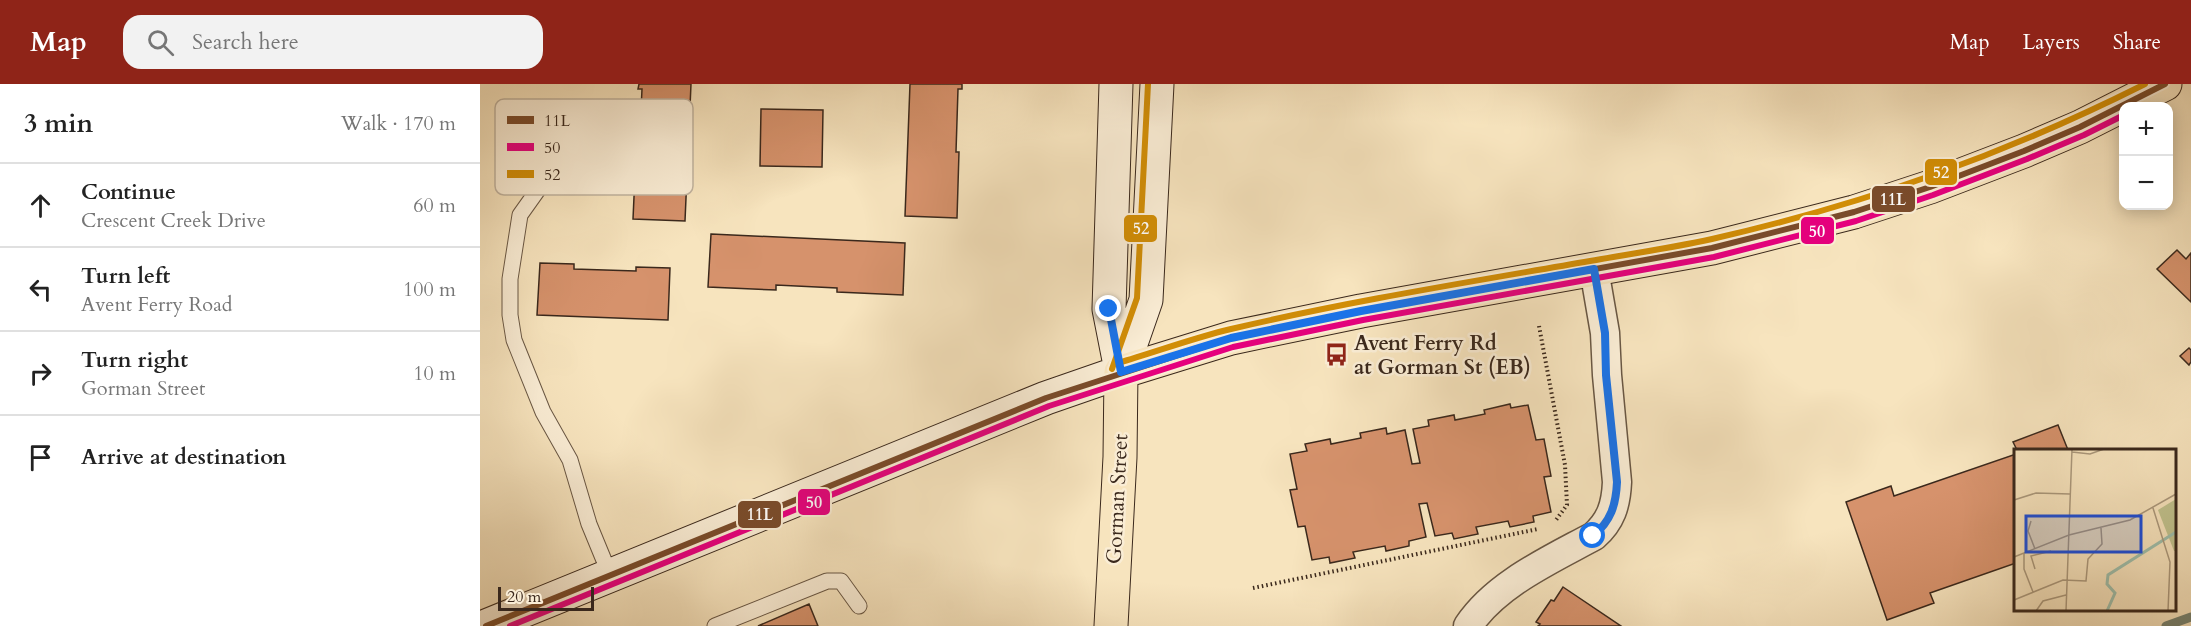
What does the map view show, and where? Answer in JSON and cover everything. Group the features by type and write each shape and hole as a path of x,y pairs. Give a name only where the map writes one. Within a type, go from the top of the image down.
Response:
{"main road":[{"name":"Gorman Street","path":"1111,626 1120,457 1121,372 1109,309 1116,84"},
{"name":"Gorman Street","path":"1121,372 1146,300 1157,84"},
{"path":"486,626 1046,398 1121,372 1231,338 1361,311 1712,248 1854,212 1920,191 2034,147 2080,127 2165,84"}],"street":[{"path":"1468,626 1492,600 1515,582 1603,528 1617,500 1606,375 1605,333 1594,269"}],"lane":[{"path":"534,195 520,214 510,279 510,315 514,340 543,412 570,460 589,524 610,575"},
{"path":"715,626 827,581 841,581 859,606"}],"path":[{"path":"1253,588 1538,529 1556,520 1567,505 1565,465 1539,326"}],"building":[{"path":"639,84 691,84 690,99 642,99 642,89 638,89"},
{"path":"910,84 962,84 962,89 958,89 957,218 905,216"},
{"path":"761,109 823,110 822,167 760,166"},
{"path":"634,195 686,195 685,221 633,219"},
{"path":"711,234 905,243 903,295 837,292 837,288 776,285 776,290 708,287"},
{"path":"2177,250 2186,259 2191,253 2191,302 2157,269"},
{"path":"540,263 574,264 574,269 636,271 636,267 670,268 668,320 537,315"},
{"path":"2189,348 2191,362 2189,365 2180,356"},
{"path":"1510,404 1511,408 1528,405 1536,440 1544,439 1551,476 1544,477 1551,512 1533,516 1534,522 1510,527 1508,521 1476,527 1478,534 1454,539 1452,533 1435,536 1427,503 1419,504 1426,537 1409,541 1409,546 1386,551 1385,546 1353,552 1355,558 1330,563 1329,557 1312,560 1305,526 1298,527 1290,490 1297,489 1290,454 1307,451 1305,444 1330,439 1331,444 1361,438 1360,433 1386,428 1387,434 1405,430 1412,464 1420,463 1413,429 1429,426 1428,420 1454,415 1455,420 1485,414 1484,410"},
{"path":"2058,425 2068,449 2016,449 2013,442"},
{"path":"2014,455 2014,564 1930,593 1934,603 1887,620 1846,502 1891,486 1894,496"},
{"path":"1563,587 1621,626 1538,626 1540,624 1536,622"},
{"path":"809,604 818,626 758,626"}],"waterway":[{"path":"2166,626 2191,617"}],"transit line":[{"name":"52","path":"1112,369 1137,298 1148,84"},
{"name":"52","path":"1118,363 1217,333 1276,319 1410,292 1681,245 1769,225 1933,175 2039,133 2145,84"},
{"name":"11L","path":"486,626 1046,398 1231,338 1361,311 1712,248 1854,212 1930,187 2024,151 2080,127 2165,84"},
{"name":"50","path":"510,626 1049,406 1233,347 1363,320 1714,257 1856,221 1933,195 2027,159 2119,118"}],"place":[{"name":"Avent Ferry Rd at Gorman St (EB)","path":"1336,355"}],"route":[{"path":"1109,309 1121,372 1231,338 1361,311 1594,269 1605,333 1606,375 1617,500 1603,528 1593,536"}]}
